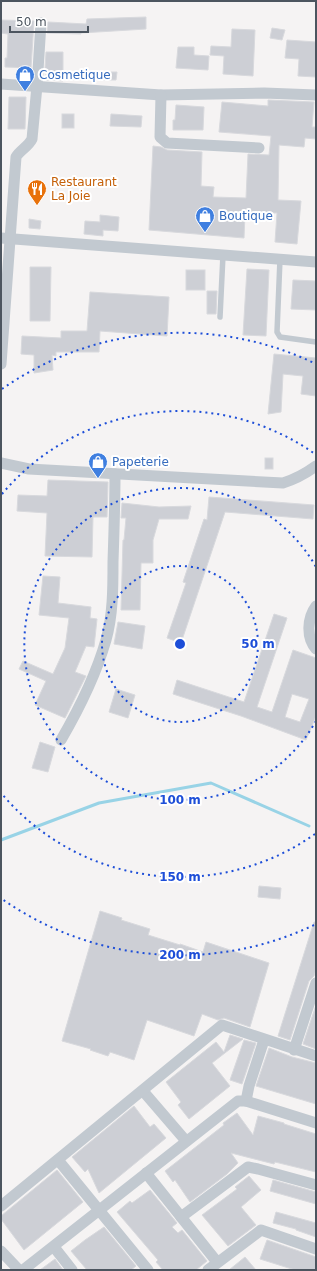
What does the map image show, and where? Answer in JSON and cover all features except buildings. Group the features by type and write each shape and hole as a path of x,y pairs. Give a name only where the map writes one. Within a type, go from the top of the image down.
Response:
{"street":[{"path":"1,364 5,238 16,157 32,139 41,23"},
{"path":"1,84 161,95 264,92 316,94"},
{"path":"161,95 160,137 167,143 259,148"},
{"path":"5,238 316,262"},
{"path":"1,463 29,469 283,483 295,480 316,466"},
{"path":"61,740 88,688 106,639 113,589 115,474"},
{"path":"316,606 308,624 311,643 316,649"},
{"path":"294,1050 316,984"},
{"path":"1,1206 222,1026 316,1056"},
{"path":"246,1101 264,1040"},
{"path":"143,1091 186,1142"},
{"path":"23,1270 238,1101 246,1101 316,1123"},
{"path":"58,1160 148,1270"},
{"path":"181,1217 248,1167 316,1185"},
{"path":"146,1173 217,1262"},
{"path":"208,1270 261,1230 316,1249"},
{"path":"54,1247 72,1270"},
{"path":"1,1251 18,1270"}],"lane":[{"path":"220,318 223,255"},
{"path":"280,259 277,332 280,337 316,342"}],"waterway":[{"path":"1,840 99,803 211,783 309,826"}],"place":[{"name":"Cosmetique","path":"25,92"},
{"name":"Restaurant La Joie","path":"37,206"},
{"name":"Boutique","path":"205,233"},
{"name":"Papeterie","path":"98,479"}]}
